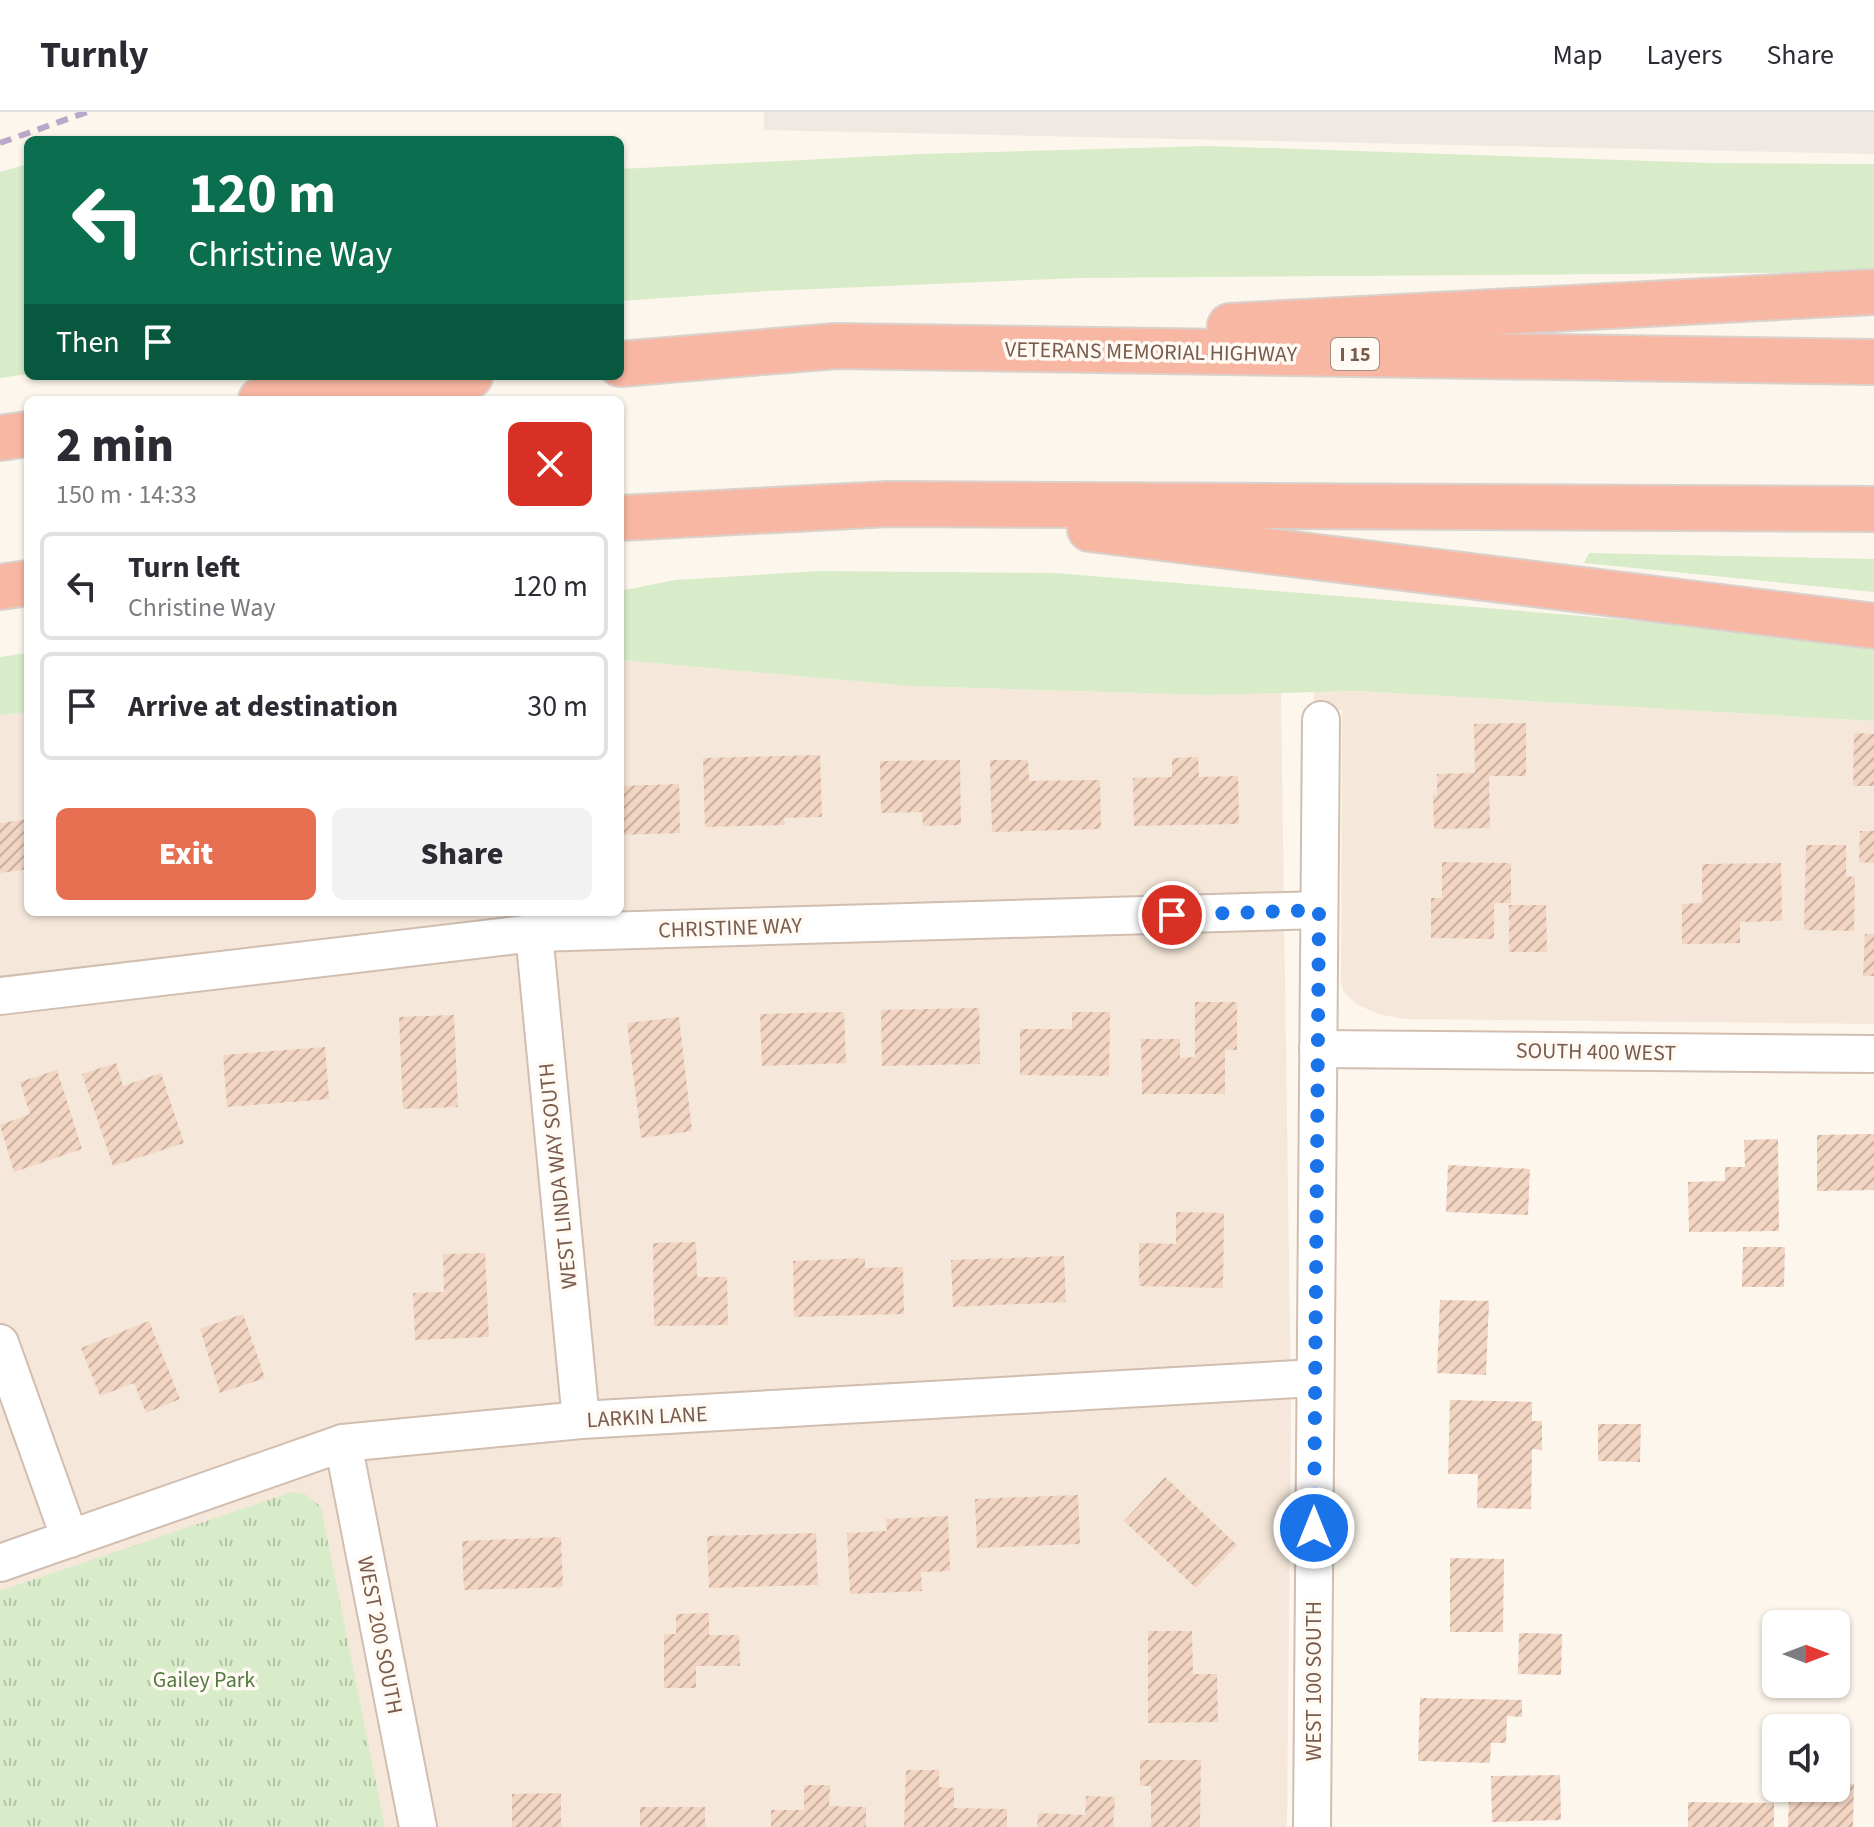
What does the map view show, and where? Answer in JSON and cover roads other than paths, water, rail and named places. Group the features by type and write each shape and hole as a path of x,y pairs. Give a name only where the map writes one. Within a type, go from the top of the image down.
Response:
{"highway":[{"path":"836,346 1874,292"},
{"name":"VETERANS MEMORIAL HIGHWAY","path":"624,364 836,346 1874,362"},
{"path":"289,396 422,380"},
{"path":"0,438 24,435"},
{"path":"889,504 1874,626"},
{"path":"624,518 889,504 1874,509"},
{"path":"0,587 24,584"}],"street":[{"name":"WEST 100 SOUTH","path":"1312,1827 1321,720"},
{"name":"CHRISTINE WAY","path":"0,996 534,933 1319,910"},
{"name":"WEST LINDA WAY SOUTH","path":"534,933 581,1420"},
{"name":"SOUTH 400 WEST","path":"1318,1049 1874,1054"},
{"path":"0,1343 70,1539"},
{"name":"LARKIN LANE","path":"0,1563 343,1443 581,1420 1315,1378"},
{"name":"WEST 200 SOUTH","path":"343,1443 418,1827"}],"railway":[{"path":"0,143 87,112"}],"park label":[{"name":"Gailey Park","path":"204,1679"}]}
